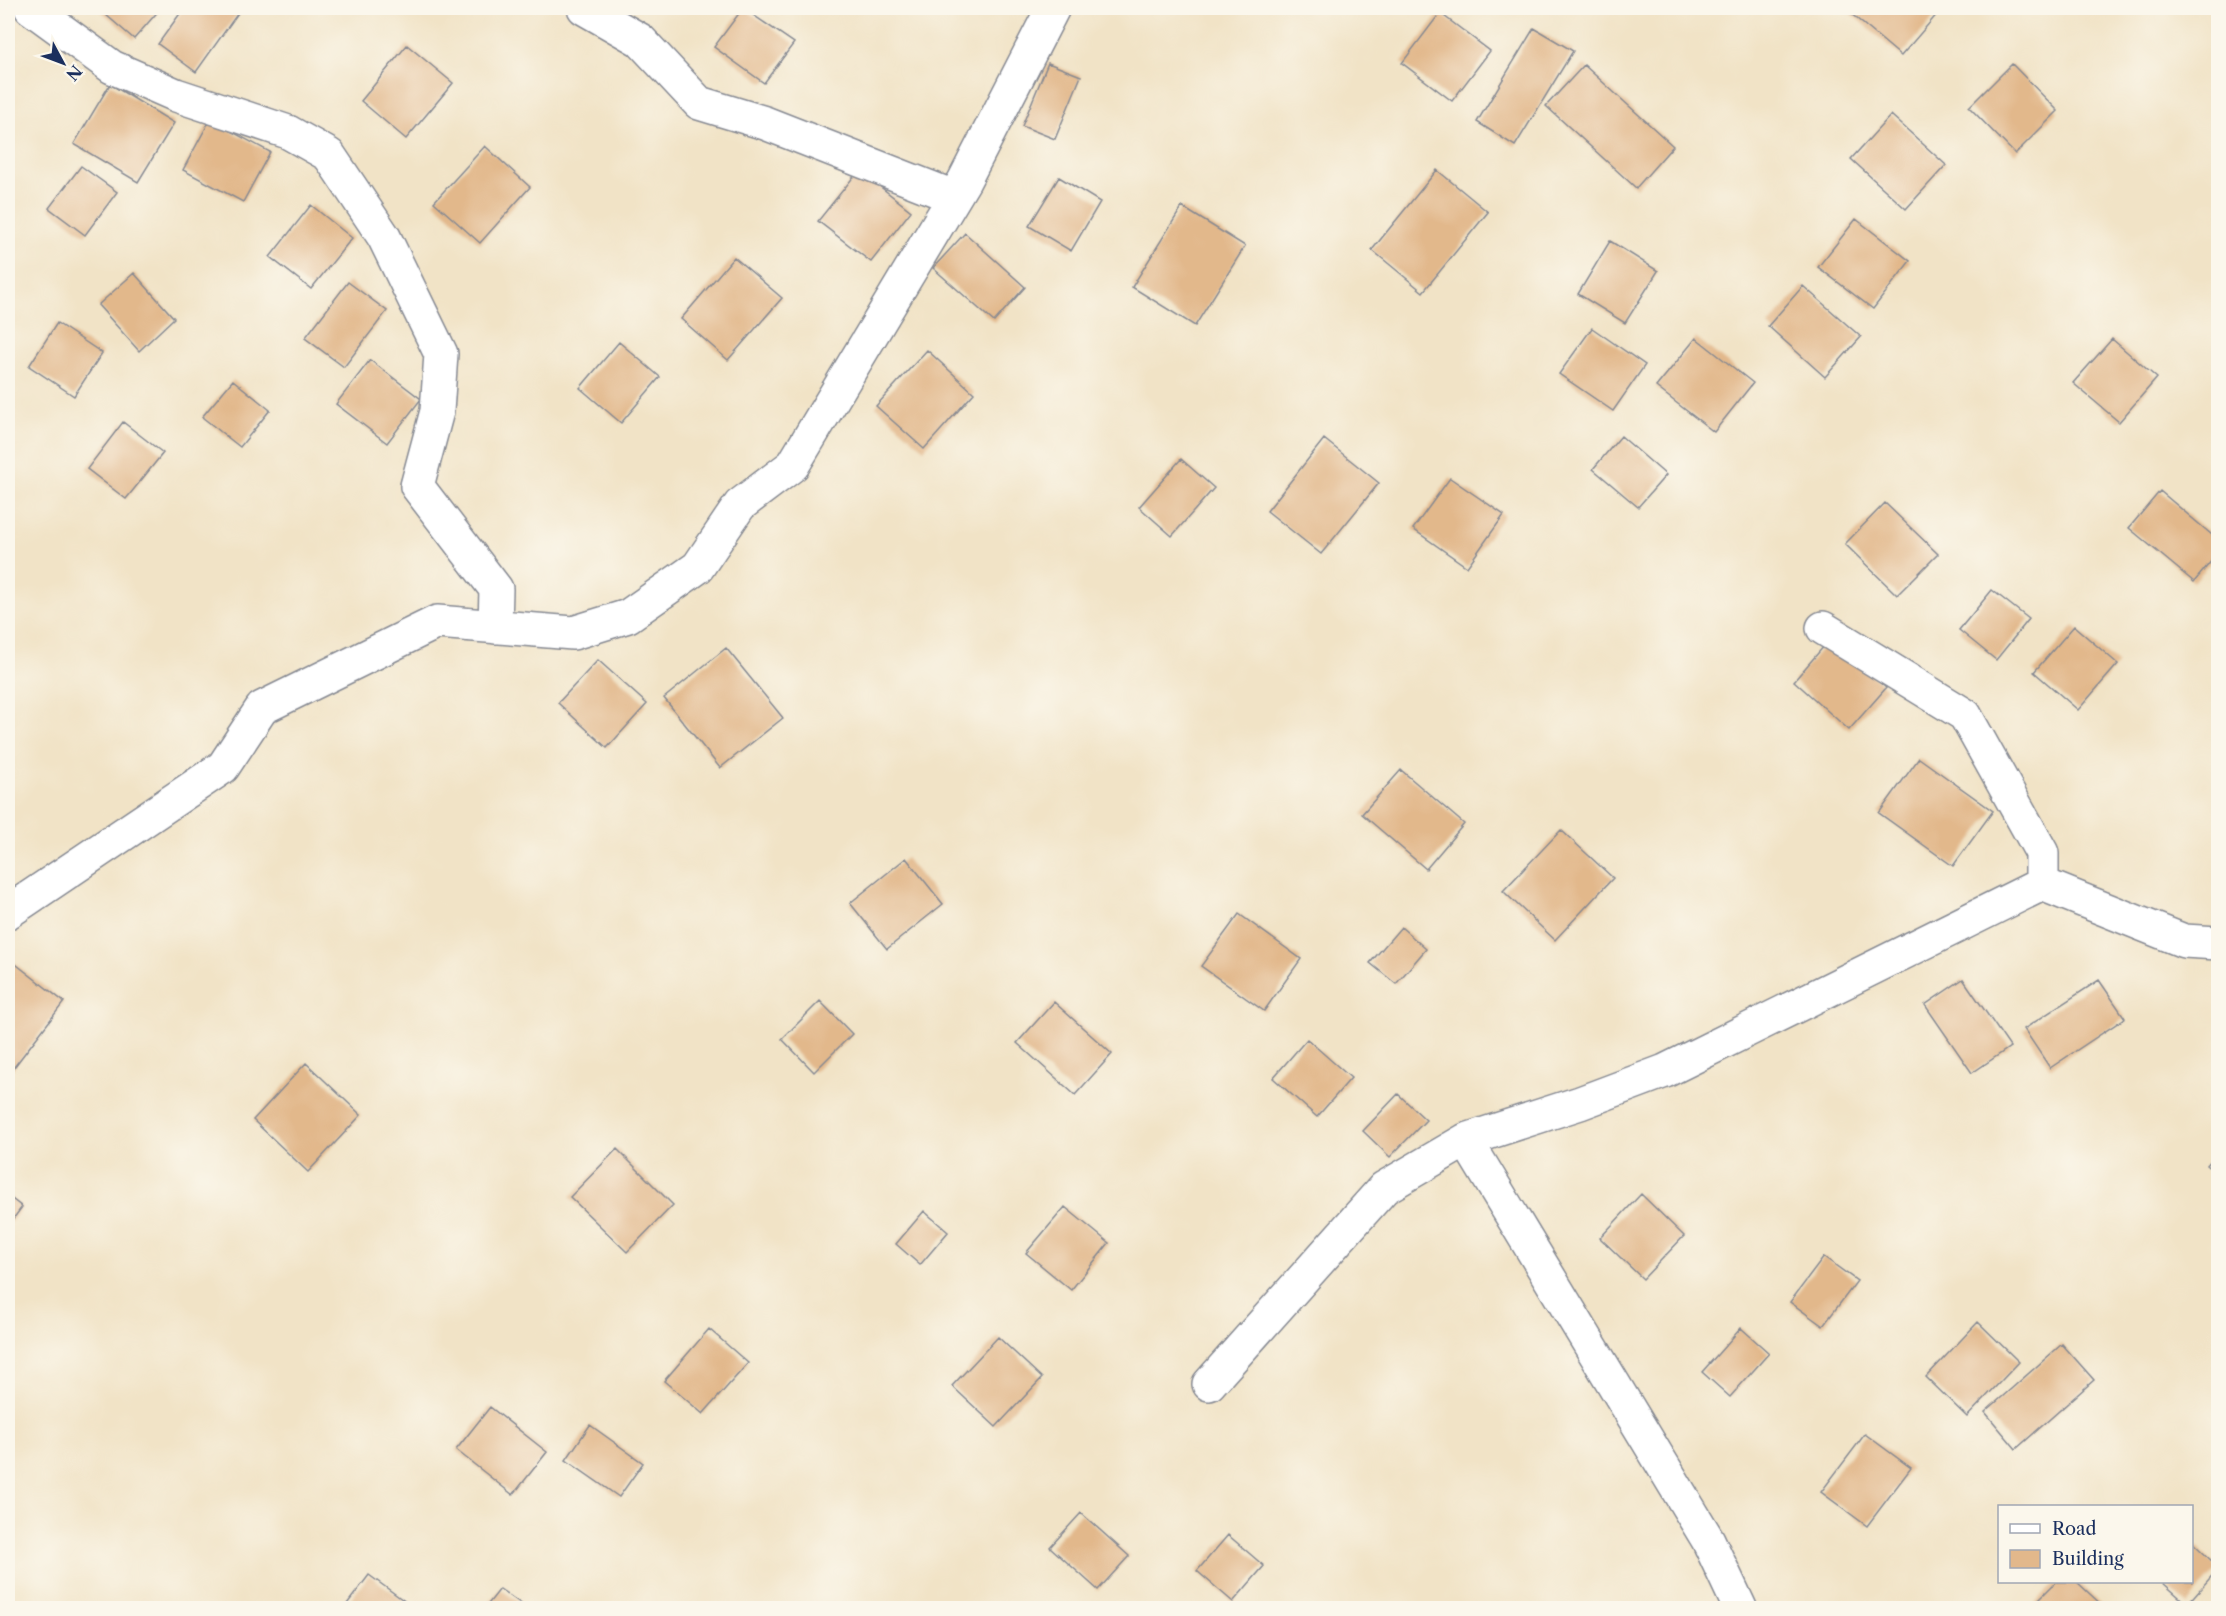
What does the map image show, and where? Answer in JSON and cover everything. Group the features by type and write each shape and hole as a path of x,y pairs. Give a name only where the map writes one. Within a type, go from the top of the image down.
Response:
{"street":[{"path":"31,8 112,67 177,94 288,132 329,155 384,237 441,354 437,411 417,486 496,589 495,627"},
{"path":"584,8 640,40 699,103 765,123 954,197"},
{"path":"8,912 223,767 262,708 437,622 573,633 628,616 698,567 740,505 793,465 954,197 1053,8"},
{"path":"1823,627 1965,716 2042,853 2042,884"},
{"path":"1209,1384 1384,1188 1466,1140 1580,1103 1665,1071 2042,884 2184,941 2218,944"},
{"path":"1466,1140 1708,1540 1740,1608"}],"building":[{"path":"98,8 161,8 134,39"},
{"path":"184,8 231,8 238,13 196,72 158,44"},
{"path":"743,8 794,43 764,83 714,47"},
{"path":"1853,8 1933,8 1939,12 1901,56 1849,12"},
{"path":"1440,13 1490,51 1452,101 1402,63"},
{"path":"1534,28 1573,51 1515,146 1477,122"},
{"path":"407,45 453,83 406,139 361,101"},
{"path":"1048,63 1081,76 1055,139 1022,126"},
{"path":"2012,64 2058,111 2015,154 1969,107"},
{"path":"1584,65 1673,146 1636,188 1546,106"},
{"path":"110,84 174,123 138,182 74,144"},
{"path":"1891,115 1946,165 1906,209 1851,159"},
{"path":"210,120 270,152 243,202 183,170"},
{"path":"485,146 530,187 480,243 434,202"},
{"path":"81,166 117,192 85,235 49,208"},
{"path":"859,170 911,211 871,262 818,221"},
{"path":"1437,170 1488,212 1423,292 1372,250"},
{"path":"1059,177 1100,202 1071,251 1029,226"},
{"path":"311,205 352,238 311,289 270,257"},
{"path":"1182,207 1245,246 1195,326 1132,287"},
{"path":"1856,219 1910,261 1873,309 1818,267"},
{"path":"965,233 1025,287 994,322 933,268"},
{"path":"1610,241 1658,271 1625,323 1578,294"},
{"path":"734,257 782,298 728,360 681,319"},
{"path":"134,273 174,318 139,351 98,305"},
{"path":"348,282 387,311 344,367 305,338"},
{"path":"1803,286 1861,337 1825,377 1768,326"},
{"path":"57,323 102,353 74,396 29,366"},
{"path":"1592,328 1645,365 1613,411 1559,374"},
{"path":"1696,338 1753,383 1714,432 1656,387"},
{"path":"2112,339 2157,378 2119,422 2073,383"},
{"path":"619,342 660,377 621,423 580,388"},
{"path":"927,350 974,393 924,449 876,406"},
{"path":"370,360 421,399 387,443 336,404"},
{"path":"233,380 270,410 240,447 202,417"},
{"path":"123,422 163,453 126,499 87,469"},
{"path":"1621,436 1666,475 1638,507 1593,469"},
{"path":"1324,439 1379,483 1321,554 1267,511"},
{"path":"1181,459 1214,488 1172,536 1139,507"},
{"path":"1450,478 1504,515 1467,567 1413,529"},
{"path":"2160,491 2218,540 2218,553 2194,582 2129,528"},
{"path":"1885,503 1938,554 1897,595 1845,544"},
{"path":"1992,590 2029,619 1996,660 1959,630"},
{"path":"2074,626 2118,664 2078,710 2034,672"},
{"path":"1831,638 1886,688 1849,730 1794,681"},
{"path":"726,648 783,718 720,768 664,698"},
{"path":"598,660 647,704 607,748 558,703"},
{"path":"1919,758 1993,811 1953,866 1879,813"},
{"path":"1401,770 1464,824 1426,869 1362,814"},
{"path":"1561,830 1613,878 1555,940 1503,891"},
{"path":"906,858 943,904 887,949 850,903"},
{"path":"1239,914 1301,959 1264,1011 1201,966"},
{"path":"1401,927 1426,949 1396,984 1370,963"},
{"path":"8,958 64,1002 8,1075"},
{"path":"1963,979 2010,1047 1972,1073 1925,1005"},
{"path":"2099,980 2125,1018 2050,1068 2024,1029"},
{"path":"820,1001 852,1034 814,1072 782,1039"},
{"path":"1054,1002 1112,1054 1075,1095 1017,1043"},
{"path":"1307,1039 1351,1078 1317,1117 1273,1078"},
{"path":"306,1063 361,1115 308,1172 253,1120"},
{"path":"1398,1094 1426,1120 1390,1157 1363,1131"},
{"path":"617,1149 673,1205 627,1252 570,1197"},
{"path":"2218,1152 2218,1175 2207,1165"},
{"path":"1641,1194 1684,1236 1643,1279 1600,1238"},
{"path":"8,1196 22,1207 8,1226"},
{"path":"1065,1207 1109,1243 1071,1290 1026,1253"},
{"path":"924,1211 948,1232 920,1265 896,1244"},
{"path":"1824,1257 1857,1281 1823,1326 1790,1302"},
{"path":"1978,1322 2019,1362 1967,1417 1926,1377"},
{"path":"1741,1328 1769,1353 1730,1397 1702,1372"},
{"path":"709,1329 748,1363 703,1414 664,1381"},
{"path":"998,1337 1042,1378 996,1427 952,1386"},
{"path":"2062,1344 2094,1380 2016,1449 1985,1412"},
{"path":"490,1407 547,1452 513,1495 456,1450"},
{"path":"590,1425 643,1463 619,1497 566,1460"},
{"path":"1865,1434 1911,1468 1867,1526 1821,1492"},
{"path":"1081,1513 1129,1556 1098,1590 1050,1547"},
{"path":"1228,1535 1264,1566 1233,1602 1197,1571"},
{"path":"2193,1543 2218,1569 2187,1604 2163,1583 2193,1583"},
{"path":"369,1575 414,1608 344,1608"},
{"path":"2055,1583 2078,1583 2105,1608 2030,1608"},
{"path":"500,1589 527,1608 485,1608"}]}
